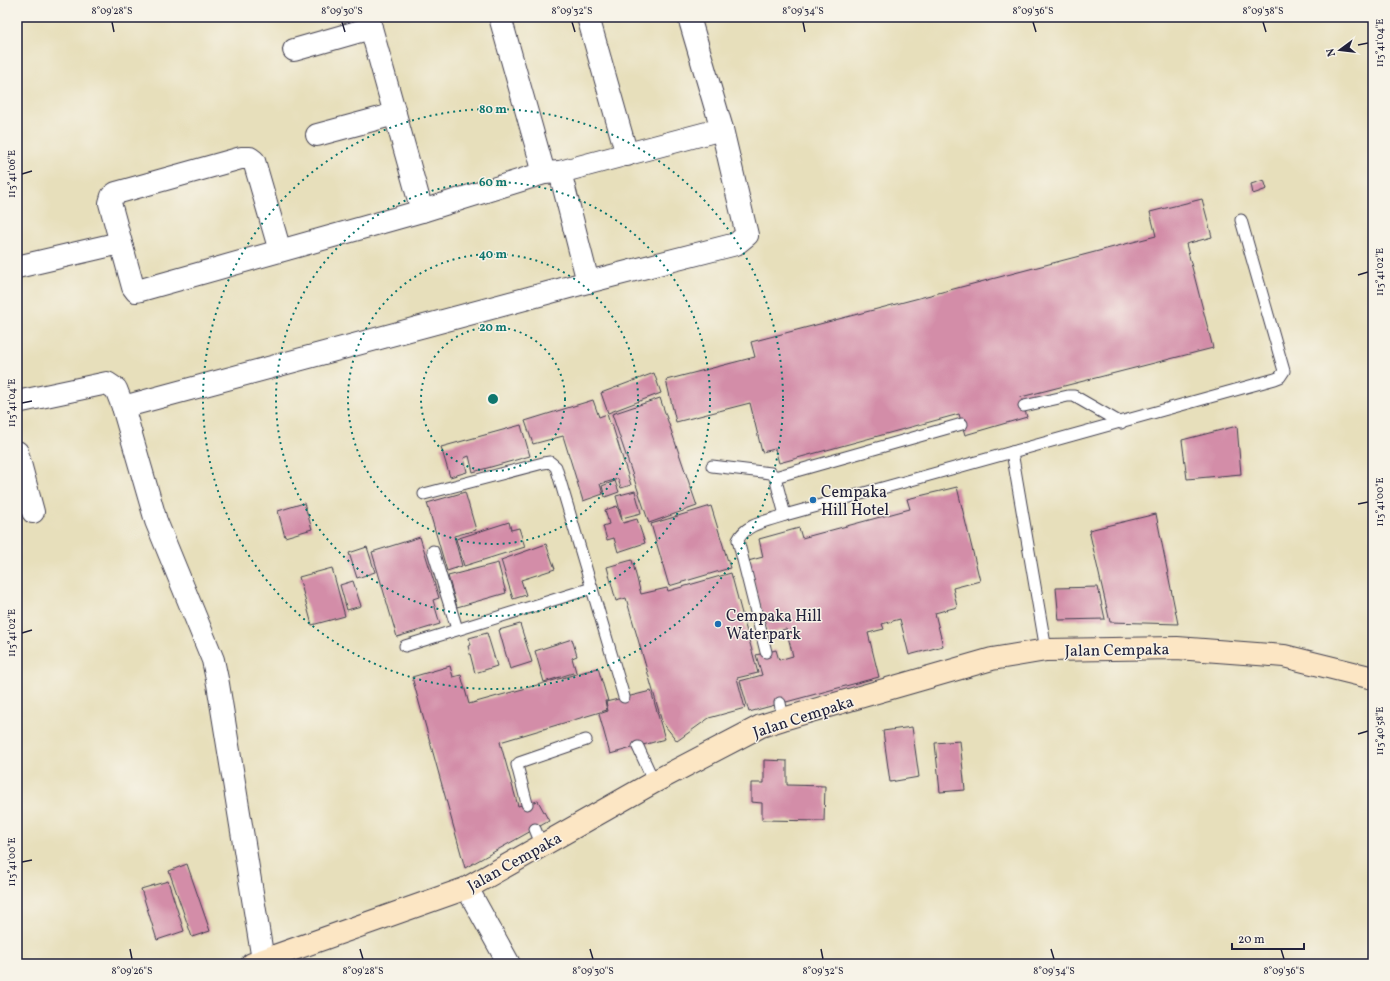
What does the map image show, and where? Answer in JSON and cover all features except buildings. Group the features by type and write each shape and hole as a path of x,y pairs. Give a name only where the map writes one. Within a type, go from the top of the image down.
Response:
{"main road":[{"name":"Jalan Cempaka","path":"258,962 467,888 539,838 654,782 761,726 782,711 992,659 1046,650 1177,648 1284,656 1373,678"}],"street":[{"path":"500,17 588,282"},
{"path":"588,17 627,154"},
{"path":"123,407 588,282 736,244 744,239 748,235 722,129 689,17"},
{"path":"294,50 370,22 422,211"},
{"path":"317,135 395,114"},
{"path":"290,248 254,161 250,158 241,158 116,193 112,196 110,203 133,287 136,291 340,235 552,173 722,129"},
{"path":"17,267 120,243"},
{"path":"17,402 107,383 116,389 123,407 146,492 156,521 213,660 218,684 258,962"},
{"path":"17,452 33,512"},
{"path":"467,888 509,964"}],"lane":[{"path":"766,652 738,540 741,534 748,528 785,515 1121,423 1280,377 1284,371 1241,220"},
{"path":"1024,406 1074,396 1121,423"},
{"path":"775,477 962,424"},
{"path":"1012,452 1046,650"},
{"path":"424,494 543,462 550,462 556,467 624,697"},
{"path":"712,466 771,472 775,477 785,515"},
{"path":"433,550 457,629"},
{"path":"405,646 592,588"},
{"path":"526,804 517,765 586,740"},
{"path":"638,747 654,782"}],"place":[{"name":"Cempaka Hill Hotel","path":"813,500"},
{"name":"Cempaka Hill Waterpark","path":"718,624"}]}
